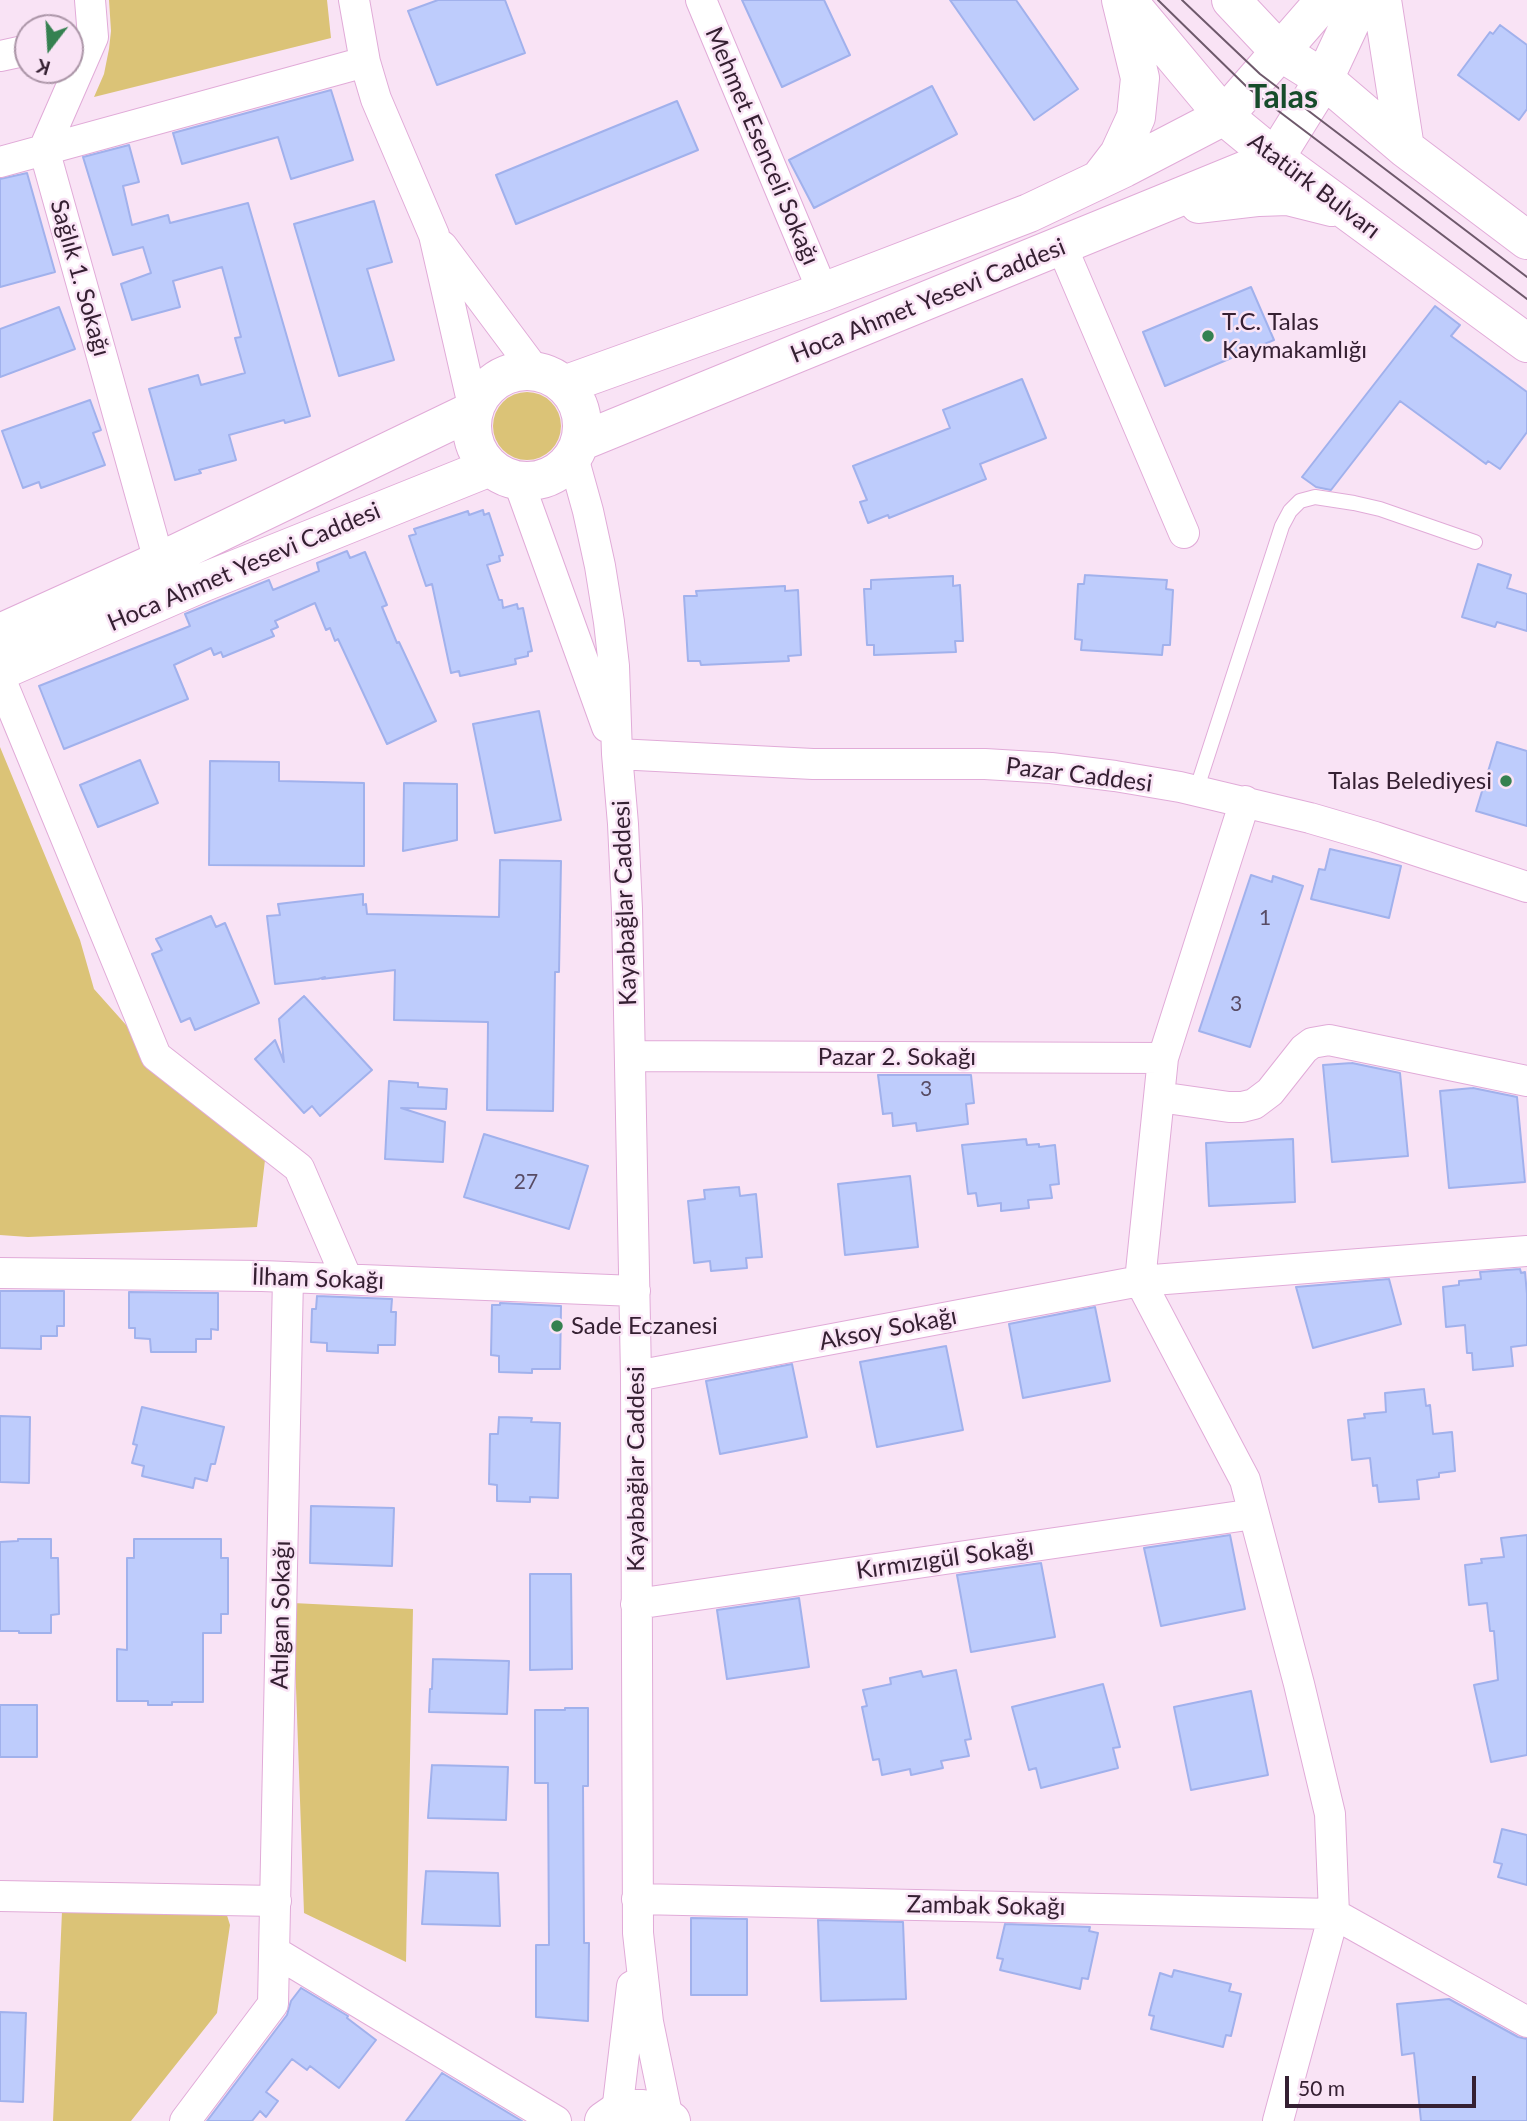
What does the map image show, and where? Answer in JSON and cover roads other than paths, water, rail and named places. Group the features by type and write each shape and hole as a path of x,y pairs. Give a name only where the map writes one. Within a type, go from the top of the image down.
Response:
{"main road":[{"path":"1099,180 1119,155 1136,117 1140,78 1121,0"},
{"name":"Atatürk Bulvarı","path":"1128,0 1224,116 1275,158 1527,343"},
{"path":"1231,0 1279,51 1324,79 1405,148 1527,240"},
{"path":"1224,116 1325,0"},
{"path":"1275,158 1324,79 1361,0"},
{"path":"1382,0 1405,148"},
{"name":"Hoca Ahmet Yesevi Caddesi","path":"550,379 823,292 1029,213 1224,116"},
{"name":"Hoca Ahmet Yesevi Caddesi","path":"576,450 1275,158"},
{"path":"1125,221 1210,201 1259,197 1288,196 1347,211"},
{"path":"520,372 550,379 574,397 580,412 582,427 576,450 563,468 534,481 504,473 480,455 472,425 474,410 481,396 492,384 505,376 520,372"},
{"name":"Hoca Ahmet Yesevi Caddesi","path":"0,633 159,561 474,410"},
{"name":"Hoca Ahmet Yesevi Caddesi","path":"0,671 216,577 504,473"},
{"path":"610,2117 643,2109 670,2120"}],"street":[{"path":"84,29 90,0"},
{"path":"354,0 365,62 376,99 434,234 474,410"},
{"name":"Mehmet Esenceli Sokağı","path":"701,0 823,292"},
{"path":"0,162 365,62"},
{"path":"44,149 66,84"},
{"name":"Sağlık 1. Sokağı","path":"44,149 159,561"},
{"path":"434,234 550,379"},
{"path":"1062,247 1184,533"},
{"name":"Kayabağlar Caddesi","path":"576,450 609,622 623,824 635,1291 638,1933 648,2022 670,2120"},
{"name":"Kayabağlar Caddesi","path":"504,473 617,754"},
{"path":"0,678 156,1056 299,1168 347,1279"},
{"name":"Pazar Caddesi","path":"617,754 813,764 985,764 1115,776 1245,801 1375,837 1527,887"},
{"path":"1245,801 1163,1058 1140,1281 1245,1480 1330,1814 1334,1914 1278,2121"},
{"path":"1159,1097 1229,1107 1254,1104 1270,1092 1304,1049 1312,1043 1329,1040 1527,1081"},
{"name":"Pazar 2. Sokağı","path":"630,1056 1163,1058"},
{"name":"Aksoy Sokağı","path":"636,1376 1140,1281 1527,1251"},
{"name":"İlham Sokağı","path":"0,1273 288,1277 635,1291"},
{"name":"Atılgan Sokağı","path":"185,2121 273,2004 288,1277"},
{"name":"Kırmızıgül Sokağı","path":"636,1604 1254,1514"},
{"path":"0,1896 276,1901"},
{"name":"Zambak Sokağı","path":"637,1899 1334,1914"},
{"path":"1334,1914 1527,2022"},
{"name":"Kayabağlar Caddesi","path":"610,2117 638,1933"},
{"path":"275,1952 556,2121"}],"lane":[{"path":"1196,791 1282,526 1290,511 1300,501 1315,497 1380,509 1475,542"}],"tram line":[{"path":"1158,0 1248,88 1527,299"},
{"path":"1182,0 1260,74 1527,277"}],"place":[{"name":"T.C. Talas Kaymakamlığı","path":"1208,336"},
{"name":"Talas Belediyesi","path":"1506,781"},
{"name":"Sade Eczanesi","path":"557,1326"}],"district":[{"name":"Talas","path":"1283,98"}]}
